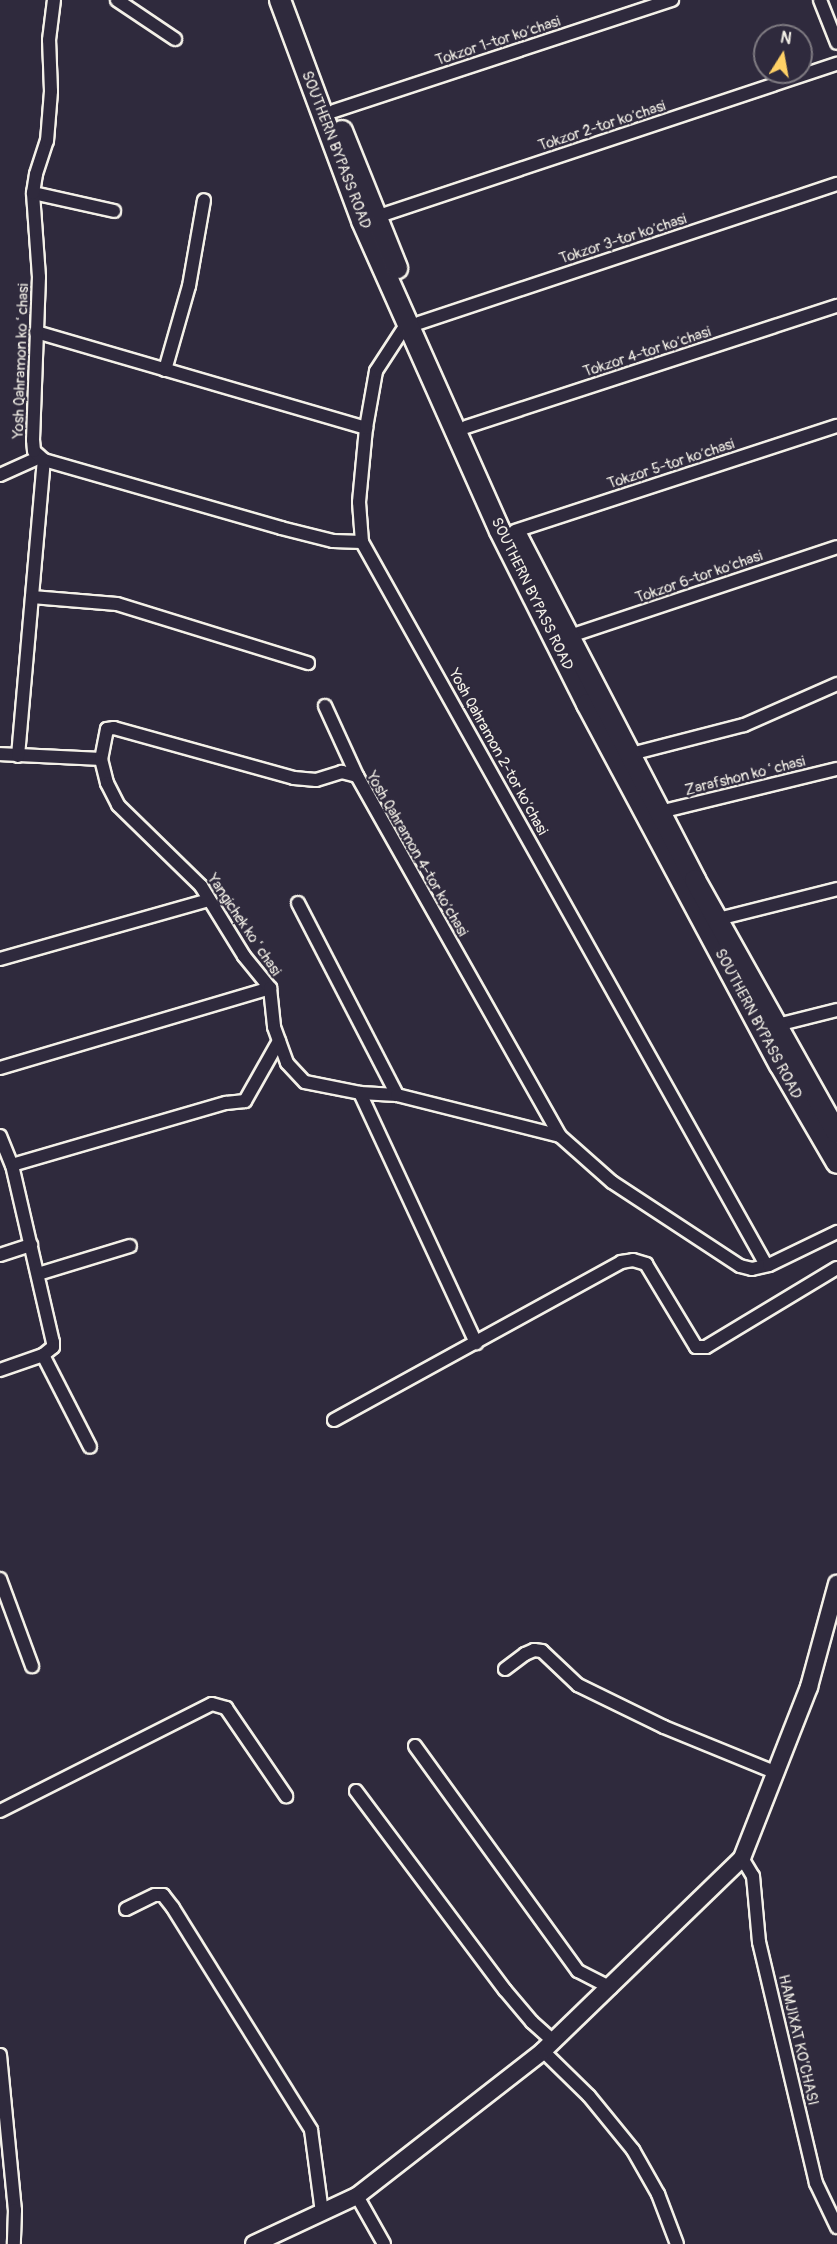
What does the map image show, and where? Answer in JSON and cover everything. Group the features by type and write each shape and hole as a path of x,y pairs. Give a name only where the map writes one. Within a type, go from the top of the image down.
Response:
{"highway":[{"name":"SOUTHERN BYPASS ROAD","path":"280,0 362,221 466,427 514,531 660,812 836,1130"},
{"name":"SOUTHERN BYPASS ROAD","path":"293,0 376,218 413,323 500,531 587,704 780,1065 837,1163"}],"main road":[{"path":"254,2244 357,2196 548,2046 611,1988 742,1858 809,1687 837,1584"}],"street":[{"name":"Yosh Qahramon koʻchasi","path":"18,756 41,459 34,451 33,440 39,277 33,193 36,174 47,141 51,91 49,40 54,0"},
{"path":"117,0 175,39"},
{"name":"Tokzor 1-tor koʼchasi","path":"334,111 672,0"},
{"path":"820,0 837,43"},
{"name":"Tokzor 2-tor koʼchasi","path":"376,218 837,64"},
{"name":"Tokzor 3-tor koʼchasi","path":"413,323 837,184"},
{"path":"33,193 114,211"},
{"path":"165,370 189,286 204,200"},
{"name":"Tokzor 4-tor koʼchasi","path":"466,427 837,306"},
{"path":"0,475 41,459 280,528 333,541 362,542 359,502 366,428 376,371 413,323"},
{"path":"36,332 366,428"},
{"name":"Tokzor 5-tor koʼchasi","path":"514,531 837,426"},
{"name":"Yosh Qahramon 2-tor koʼchasi","path":"362,542 766,1265"},
{"name":"Tokzor 6-tor koʼchasi","path":"570,636 837,547"},
{"path":"32,597 117,604 308,663"},
{"path":"631,753 744,724 837,684"},
{"path":"325,706 357,776"},
{"name":"Yosh Qahramon 4-tor koʼchasi","path":"101,759 104,732 114,728 294,778 316,780 342,772 357,776 560,1136"},
{"path":"0,754 101,759"},
{"name":"Yangichek koʻchasi","path":"101,759 107,783 118,805 201,886 244,956 270,988 274,1027 287,1063 305,1082 360,1093 397,1095 560,1136"},
{"name":"Zarafshon koʻchasi","path":"660,812 837,769"},
{"path":"718,919 837,889"},
{"path":"0,959 209,900"},
{"path":"298,903 397,1095"},
{"path":"0,1068 270,988"},
{"path":"777,1025 837,1010"},
{"path":"12,1165 226,1103 245,1101 279,1041"},
{"path":"360,1093 476,1343"},
{"path":"0,1136 12,1165 53,1342 53,1347 43,1355 0,1370"},
{"path":"560,1136 612,1182 740,1266 752,1269 766,1265 837,1232"},
{"path":"0,1255 31,1245"},
{"path":"38,1274 130,1246"},
{"path":"334,1420 621,1262 633,1260 646,1264 696,1347 706,1347 837,1268"},
{"path":"43,1355 90,1447"},
{"path":"0,1579 32,1666"},
{"path":"505,1669 525,1654 534,1650 542,1651 578,1685 664,1727 777,1773"},
{"path":"0,1811 212,1704 226,1708 286,1796"},
{"path":"415,1746 578,1971 611,1988"},
{"path":"356,1791 548,2046 633,2150 658,2194 677,2244"},
{"name":"HAMJIXAT KO’CHASI","path":"742,1858 753,1875 759,1942 816,2182 837,2227"},
{"path":"126,1909 155,1895 163,1895 173,1908 311,2130 322,2212"},
{"path":"0,2055 15,2210 14,2244"},
{"path":"357,2196 384,2244"}]}
